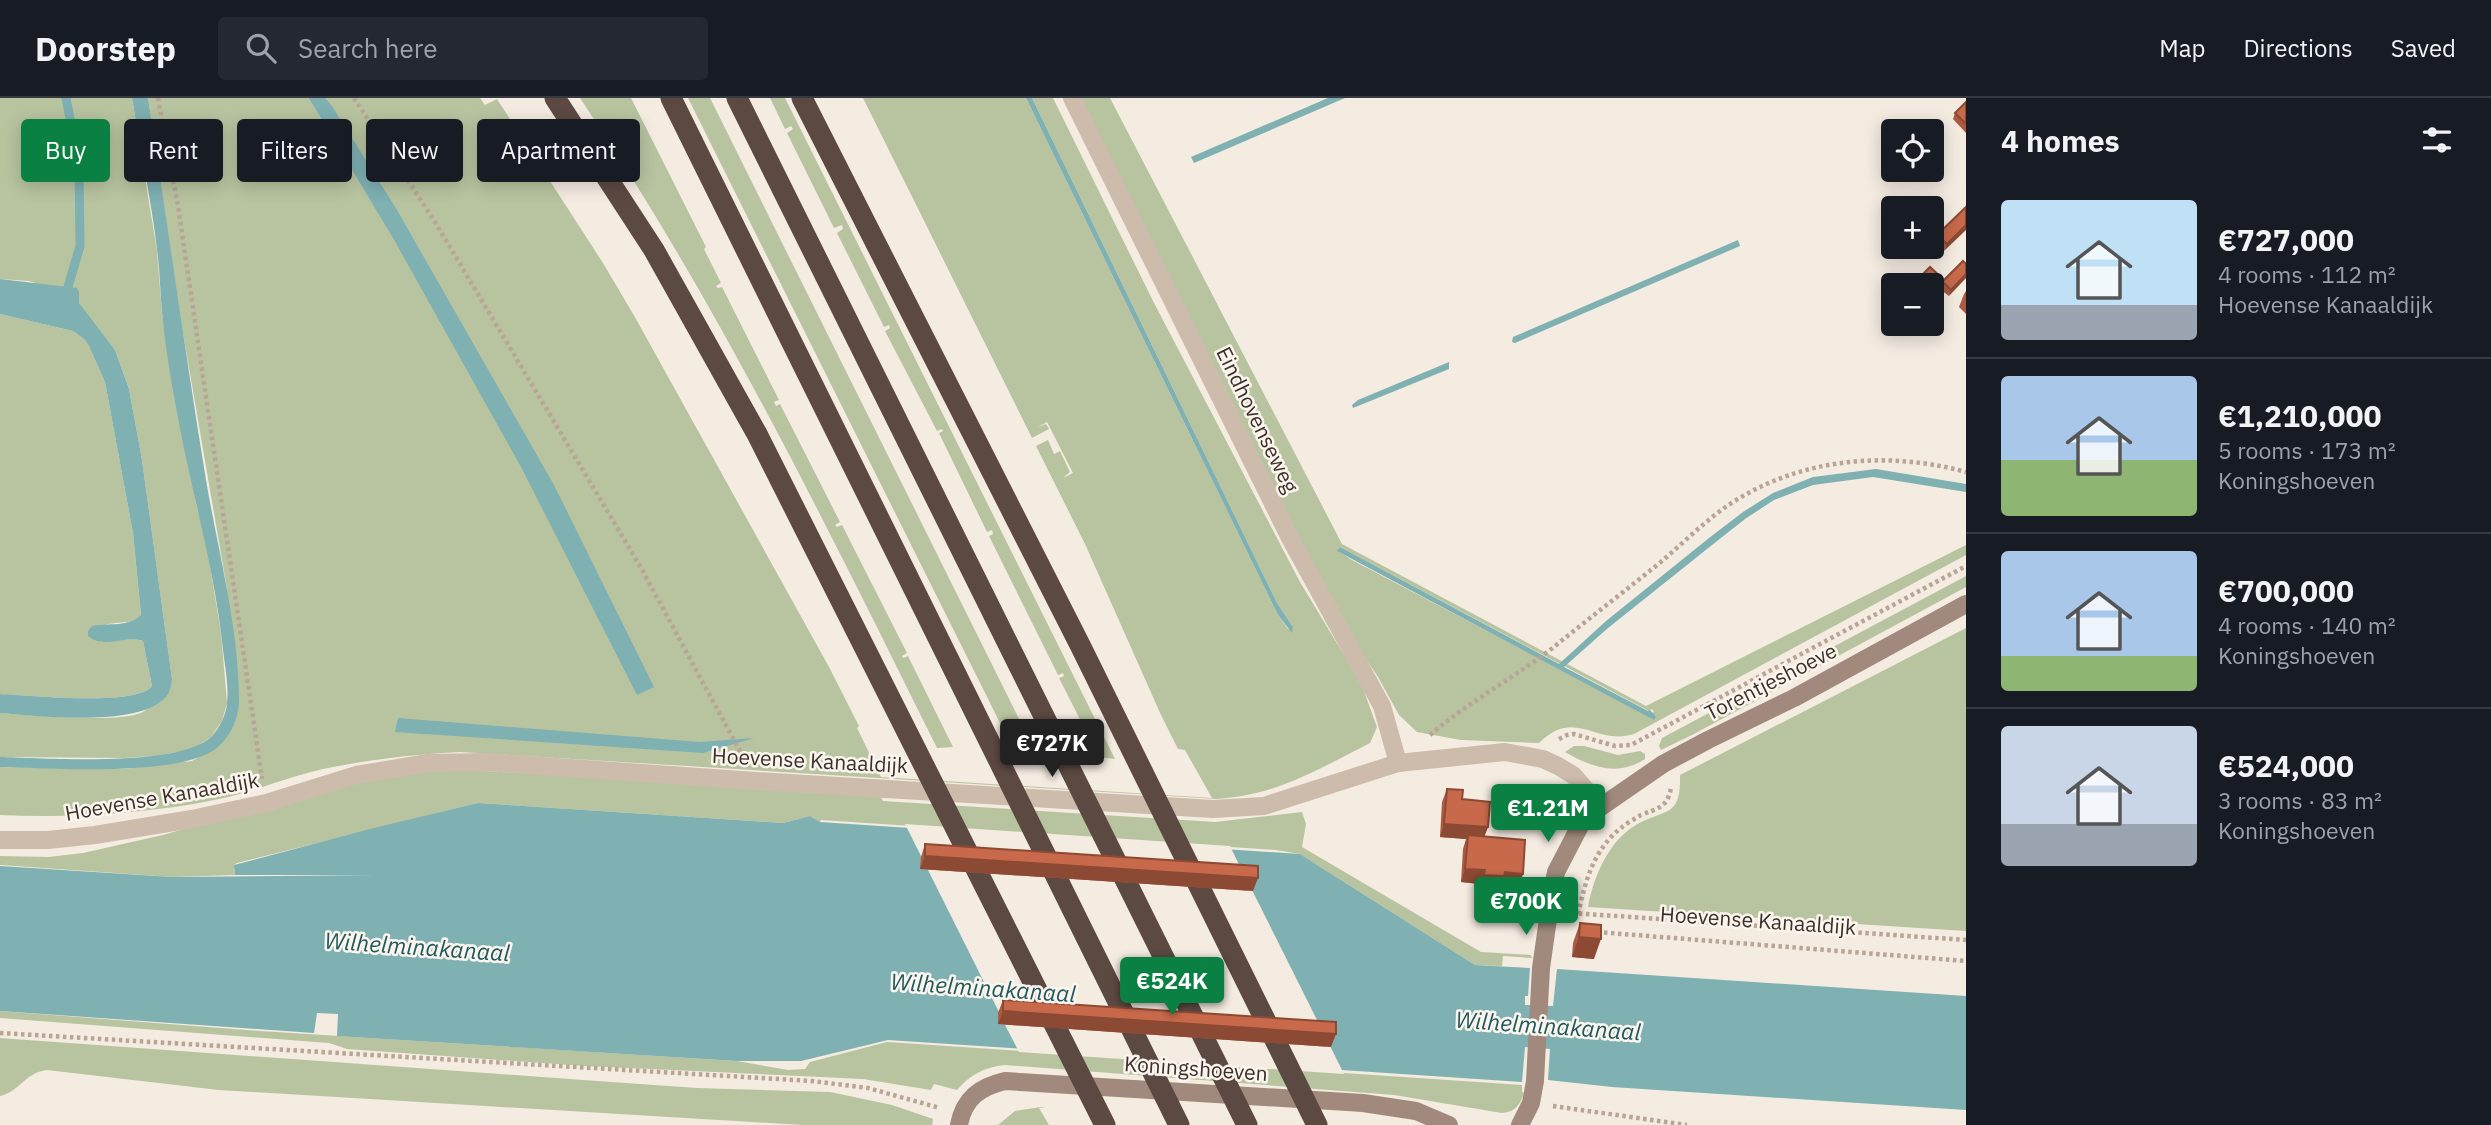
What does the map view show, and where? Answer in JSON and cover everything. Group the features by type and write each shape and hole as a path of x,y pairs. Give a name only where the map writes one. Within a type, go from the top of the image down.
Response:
{"highway":[{"path":"555,98 654,250 757,434 1105,1125"},
{"path":"671,98 1180,1125"},
{"path":"737,98 1247,1125"},
{"path":"802,98 1137,760 1317,1125"}],"street":[{"name":"Eindhovenseweg","path":"1072,98 1291,540 1382,706 1398,762"},
{"name":"Torentjeshoeve","path":"1601,807 1663,764 1794,698 1966,604"},
{"name":"Hoevense Kanaaldijk","path":"0,840 95,835 192,819 266,803 356,775 428,763 486,762 1213,809 1264,806 1398,762 1505,752 1543,759 1573,775 1601,807"},
{"path":"1520,1125 1531,1103 1535,1081 1541,968 1556,872 1581,824 1601,807"},
{"name":"Koningshoeven","path":"960,1120 965,1106 978,1090 1005,1081 1018,1081 1363,1103 1416,1111 1450,1125"}],"path":[{"path":"158,98 178,206 266,803"},
{"path":"354,98 435,222 640,566 757,781"},
{"path":"1398,762 1484,693 1528,667 1726,507 1760,487 1795,473 1853,461 1907,460 1966,472"},
{"name":"Torentjeshoeve","path":"1543,759 1560,738 1567,735 1574,734 1615,746 1631,745 1966,566"},
{"path":"1645,737 1663,764"},
{"name":"Hoevense Kanaaldijk","path":"1663,764 1671,789 1666,803 1660,809 1634,819 1614,833 1597,855 1588,873 1578,914 1966,940"},
{"name":"Hoevense Kanaaldijk","path":"1547,928 1966,961"},
{"path":"0,1033 812,1081 868,1088 960,1120"},
{"path":"1531,1103 1687,1125"}],"green space":[{"path":"0,98 132,98 135,119 124,119 124,182 146,182 157,251 162,314 221,633 227,703 222,721 211,737 196,747 156,756 124,758 0,757 0,713 74,718 131,716 147,709 172,679 142,460 129,389 115,350 78,303 79,298 29,281 0,279"},
{"path":"148,98 480,98 485,105 497,99 510,119 477,119 477,182 551,182 636,319 829,667 881,777 1212,798 1185,750 1178,749 1161,715 1085,544 1036,446 1048,440 1054,454 1060,451 1070,472 1063,478 1073,473 1047,422 1038,427 1046,424 1049,429 1032,438 863,98 1026,98 1278,615 1288,629 1293,627 1277,603 1032,98 1053,98 1153,301 1300,582 1361,683 1377,727 1370,743 1278,787 1239,797 1217,799 460,752 396,757 333,767 233,796 165,808 82,815 0,815 0,767 125,769 192,761 225,739 238,711 226,583 182,327 160,182 223,182 223,119 151,119"},
{"path":"580,98 631,98 706,247 704,249 721,283 716,286 722,287 779,400 774,402 776,406 780,404 840,522 835,525 842,525 907,653 903,658 908,656 953,747 937,748 769,417 679,255 635,182 640,182 640,119 594,119"},
{"path":"688,98 710,98 1037,755 1015,753"},
{"path":"770,98 785,98 1115,759 1099,757 1059,678 1064,676 1063,673 1058,675 989,536 993,534 992,530 987,532 939,433 942,429 937,431 885,331 890,328 889,325 884,327 837,233 843,229 842,225 834,228 787,133 793,129 791,126 785,129"},
{"path":"1068,98 1110,98 1342,544 1646,706 1966,545 1966,555 1634,734 1620,736 1575,727 1552,733 1539,743 1461,740 1417,732 1399,715 1378,677 1340,620","holes":["1340,547 1649,711 1652,709 1654,712 1651,713 1654,719 1352,560 1338,551"]},
{"path":"0,314 73,331 89,346 105,382 133,533 141,616 135,621 107,624 100,642 134,639 143,641 152,686 142,692 104,698 0,694"},
{"path":"1966,576 1966,587 1661,750 1659,746 1662,738"},
{"path":"1966,628 1966,931 1588,907 1598,872 1610,850 1636,825 1674,806 1680,789 1680,775"},
{"path":"1574,746 1618,755 1640,751 1645,754 1645,759 1625,768 1605,768 1565,752"},
{"path":"451,769 879,794 883,801 1215,822 1302,812 1306,824 1302,847 1481,952 1531,955 1532,958 1503,956 1502,966 1475,965 1300,854 1276,850 820,822 810,816 783,823 478,803 237,863 234,865 235,875 172,877 0,865 0,856 49,857 83,853 163,835 347,782"},
{"path":"0,1011 260,1031 737,1061 788,1070 805,1069 810,1062 887,1042 1522,1085 1524,1093 1516,1107 1502,1113 1394,1095 1005,1065 978,1073 957,1090 934,1084 931,1090 863,1079 585,1066 347,1049 329,1043 0,1018"},
{"path":"0,1038 697,1088 830,1092 892,1105 933,1119 932,1125 803,1125 219,1090 47,1070 33,1075 0,1096"},
{"path":"1046,1107 1039,1108 1049,1125 998,1125 1015,1111"}],"water":[{"path":"132,98 148,98 151,119 136,119"},
{"path":"309,98 325,98 340,119 322,119"},
{"path":"1026,98 1032,98 1277,603 1293,627 1292,633 1278,615"},
{"path":"1328,98 1345,98 1194,163 1191,157"},
{"path":"352,138 366,160 366,182 380,182 397,210 554,485 654,687 637,695 521,467 352,170"},
{"path":"147,182 161,182 198,432 236,645 239,700 236,720 218,747 201,757 176,763 114,769 0,767 0,757 111,759 172,753 196,746 212,736 222,721 226,707 227,683 219,619 172,384 163,324 155,230"},
{"path":"1738,240 1740,246 1512,342 1513,337"},
{"path":"0,279 77,288 79,303 115,350 129,389 142,460 172,679 168,694 156,705 137,712 90,718 0,713 0,694 104,698 142,692 152,686 143,641 129,639 101,642 88,636 92,626 125,623 141,615 133,533 105,382 89,346 73,331 0,314"},
{"path":"1449,362 1449,369 1353,408 1352,405 1358,400"},
{"path":"1876,469 1966,484 1966,492 1873,477 1813,485 1774,500 1712,545 1608,628 1564,667 1650,710 1656,717 1654,720 1337,551 1340,547 1559,664 1606,621 1709,538 1773,493 1813,477"},
{"path":"398,718 700,742 754,738 703,753 395,732"},
{"name":"Wilhelminakanaal","path":"478,803 783,823 810,816 820,822 1300,854 1475,965 1530,968 1525,1005 1553,1006 1557,969 1966,996 1966,1110 1612,1087 1548,1080 1550,1049 1525,1047 1522,1082 888,1040 801,1061 737,1061 337,1036 338,1014 317,1013 314,1033 0,1011 0,866 172,877 376,875 235,875 234,865","holes":["921,857 1253,890 921,869","999,1013 1331,1046 998,1024"]}],"pier":[{"path":"905,824 1230,846 1248,883 924,862"},
{"path":"926,866 1250,886 1326,1038 1002,1018"},
{"path":"1003,1021 1328,1042 1344,1074 1019,1052"}],"building":[{"path":"1966,102 1966,124 1955,113"},
{"path":"1966,207 1966,225 1947,244 1944,241 1944,228"},
{"path":"1963,261 1966,264 1966,274 1951,290 1944,280"},
{"path":"1930,267 1936,273 1924,273"},
{"path":"1447,789 1463,790 1462,799 1490,802 1488,827 1444,824"},
{"path":"1468,835 1525,840 1523,874 1505,872 1504,876 1484,875 1485,870 1465,869"},
{"path":"925,844 1258,866 1258,878 925,856"},
{"path":"1580,923 1601,925 1601,939 1579,937"},
{"path":"1003,1000 1336,1022 1336,1034 1003,1011"}],"waterway":[{"path":"66,98 79,165 80,246 68,287"}]}
